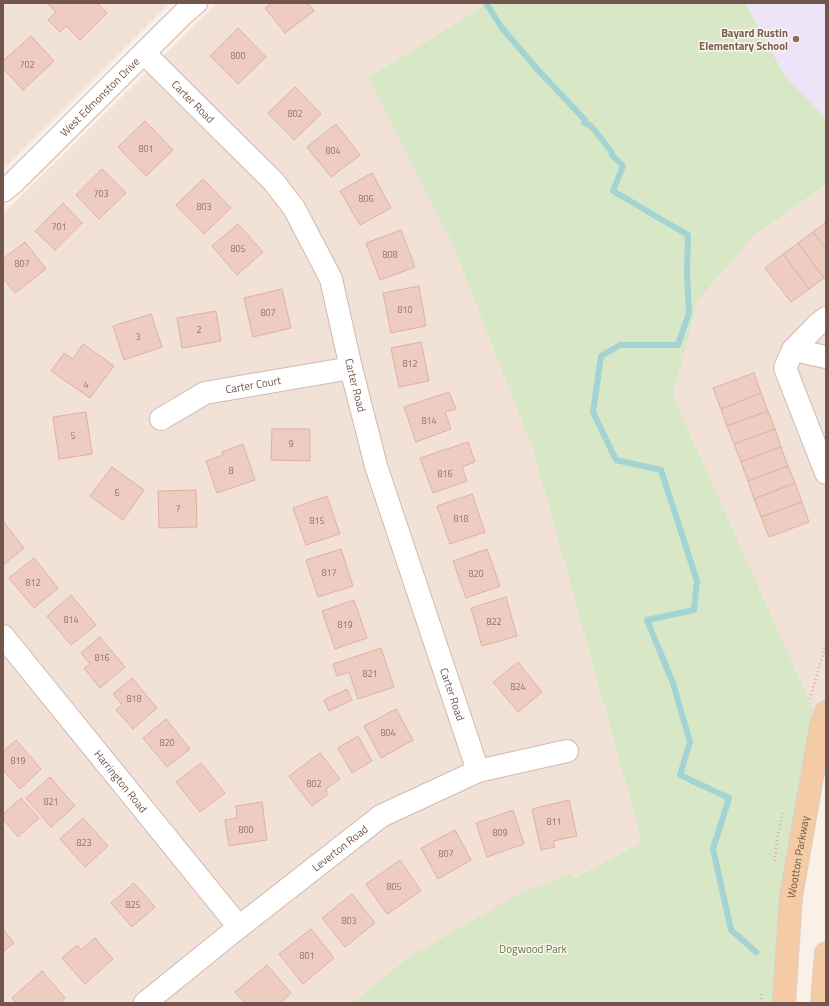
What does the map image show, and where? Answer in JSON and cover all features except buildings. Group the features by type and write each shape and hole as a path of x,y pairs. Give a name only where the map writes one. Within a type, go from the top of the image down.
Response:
{"main road":[{"name":"Wootton Parkway","path":"784,1003 791,897 821,726 826,712"},
{"path":"822,1003 826,953"}],"street":[{"name":"West Edmonston Drive","path":"3,191 13,183 144,53 182,7"},
{"name":"Carter Road","path":"144,53 273,181 294,208 331,279 351,368 376,466 478,771"},
{"path":"826,318 792,350 786,368 826,471"},
{"path":"792,350 826,357"},
{"name":"Carter Court","path":"161,419 205,393 351,368"},
{"name":"Harrington Road","path":"3,636 239,927"},
{"name":"Leverton Road","path":"145,1003 381,816 478,771 566,751"}],"shaded area":[{"path":"3,3 170,3 3,170"},
{"path":"217,3 488,3 368,78 452,243 533,450 642,842 493,920 368,1003 3,1003 3,214"},
{"name":"Bayard Rustin Elementary School","path":"745,3 826,3 826,118 785,76"},
{"path":"826,184 826,712 821,726 673,396 698,300 754,236"}],"green space":[{"name":"Dogwood Park","path":"488,3 745,3 785,76 826,118 826,184 754,236 698,300 673,396 821,726 784,1003 352,1003 408,958 524,891 572,874 574,878 642,842 533,450 452,243 368,78"}],"waterway":[{"path":"486,3 502,28 538,70 585,120 584,123 591,126 611,151 612,155 623,166 613,191 688,235 687,273 689,313 678,345 620,345 601,356 593,412 616,460 661,470 697,581 694,610 647,620 673,683 690,742 680,775 729,798 713,849 731,930 756,952"}],"place":[{"name":"Bayard Rustin Elementary School","path":"796,39"}]}
